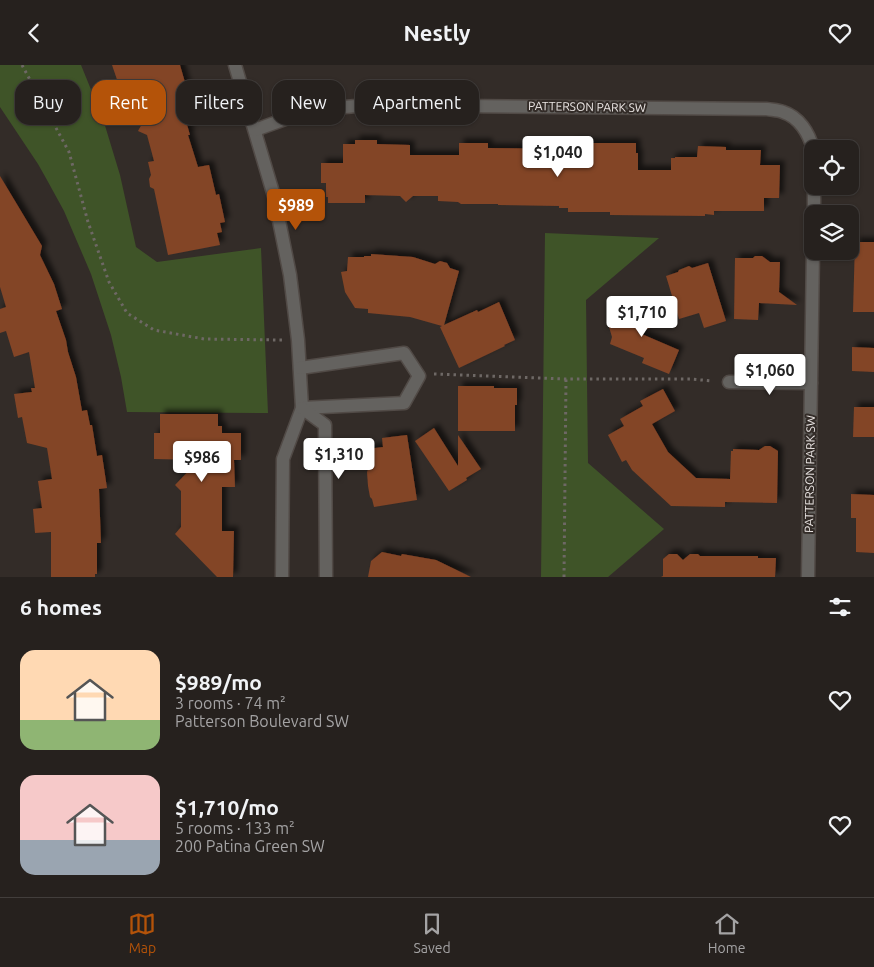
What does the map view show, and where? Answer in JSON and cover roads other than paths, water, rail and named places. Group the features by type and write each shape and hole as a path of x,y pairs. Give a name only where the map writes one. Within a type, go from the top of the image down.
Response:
{"street":[{"path":"235,65 274,196 290,275 298,340 302,408 283,459 282,577"},
{"name":"PATTERSON PARK SW","path":"255,129 310,110 368,105 766,109 784,112 797,121 806,130 811,140"},
{"name":"PATTERSON PARK SW","path":"808,577 813,260"},
{"path":"300,369 404,353 419,376 404,403 302,408"},
{"path":"729,382 811,383"},
{"path":"302,408 325,425 326,577"}]}
